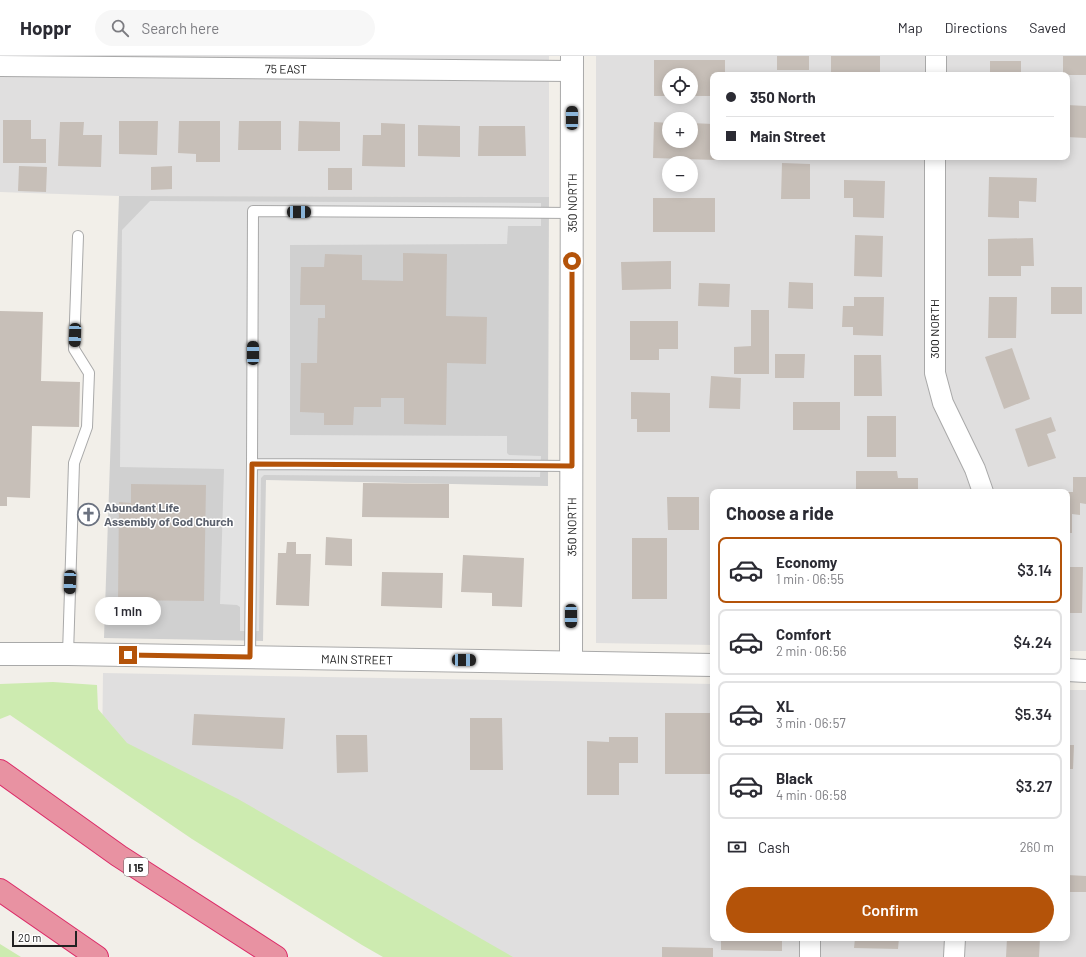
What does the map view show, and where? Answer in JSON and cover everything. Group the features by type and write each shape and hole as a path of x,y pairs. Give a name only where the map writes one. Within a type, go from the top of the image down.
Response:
{"highway":[{"name":"I 15","path":"0,771 119,856 276,957"},
{"path":"0,890 97,957"}],"street":[{"path":"936,56 936,72"},
{"name":"75 EAST","path":"0,66 572,63"},
{"name":"350 NORTH","path":"571,662 572,63"},
{"name":"300 NORTH","path":"935,160 935,373 943,403 975,469 982,489"},
{"name":"MAIN STREET","path":"0,654 710,665"},
{"path":"1070,670 1086,671"},
{"path":"810,941 810,957"},
{"path":"954,957 955,941"}],"lane":[{"path":"250,657 253,211 572,213"},
{"path":"68,654 74,463 87,427 90,374 74,349 78,236"},
{"path":"252,464 572,466"}],"shaded area":[{"path":"0,56 549,56 549,197 119,196 0,192"},
{"path":"596,56 1086,56 1086,651 1070,651 1070,489 710,489 710,645 596,643"},
{"path":"119,196 549,197 548,486 266,480 263,641 104,638"},
{"path":"150,201 541,203 541,226 508,226 507,244 290,245 290,435 507,436 507,453 509,455 541,456 540,477 264,475 261,478 259,631 240,631 240,607 237,605 220,604 224,469 120,467 122,230"},
{"path":"103,673 710,684 710,941 1070,941 1070,690 1086,690 1086,957 456,957 102,753"}],"green space":[{"path":"53,682 97,685 98,709 127,743 238,799 513,957 383,957 362,945 192,839 10,715 0,719 0,684"},
{"path":"0,944 21,957 0,957"}],"building":[{"path":"777,56 809,56 809,70 777,70"},
{"path":"831,56 880,56 880,72 831,72"},
{"path":"1063,56 1086,56 1086,75 1070,75 1070,72 1063,72"},
{"path":"654,60 725,60 725,72 710,72 710,96 698,96 698,68 662,68 662,96 654,96"},
{"path":"990,61 1021,61 1021,72 990,72"},
{"path":"1070,105 1086,106 1086,138 1070,137"},
{"path":"3,120 31,120 31,139 46,139 46,163 3,163"},
{"path":"119,121 158,121 157,155 119,154"},
{"path":"179,121 220,121 220,162 196,162 196,154 178,153"},
{"path":"239,121 281,121 281,150 238,150"},
{"path":"299,121 340,122 340,151 298,151"},
{"path":"60,122 84,122 83,135 102,135 101,167 58,166"},
{"path":"654,122 662,123 662,148 698,148 698,123 710,124 710,160 698,159 698,156 662,156 662,158 653,158"},
{"path":"381,123 405,124 405,167 362,166 363,135 381,135"},
{"path":"418,125 460,126 460,157 418,156"},
{"path":"479,126 525,126 526,156 478,156"},
{"path":"782,163 810,164 810,199 781,199"},
{"path":"19,166 47,167 46,192 18,191"},
{"path":"172,166 172,189 151,190 151,167"},
{"path":"328,168 352,168 352,190 328,190"},
{"path":"989,177 1037,178 1036,202 1019,201 1019,218 988,217"},
{"path":"844,180 885,181 884,218 853,217 853,198 844,198"},
{"path":"653,198 715,198 715,232 653,232"},
{"path":"855,235 883,236 882,277 854,276"},
{"path":"1033,238 1034,266 1021,266 1021,276 988,276 988,239"},
{"path":"403,253 447,254 446,316 487,317 486,364 447,363 446,425 404,424 404,398 381,398 381,407 354,407 353,425 324,425 324,413 300,412 301,363 317,363 318,318 325,318 325,305 300,305 301,267 324,267 325,254 362,255 362,280 403,281"},
{"path":"671,261 671,289 622,290 621,262"},
{"path":"789,282 813,283 813,309 788,308"},
{"path":"699,283 730,284 729,307 698,306"},
{"path":"1051,287 1082,287 1082,314 1051,314"},
{"path":"854,297 884,297 883,336 853,335 853,327 842,327 843,306 854,306"},
{"path":"989,297 1017,297 1016,338 988,338"},
{"path":"751,310 769,310 769,374 734,374 734,347 751,346"},
{"path":"0,311 43,312 41,381 80,382 79,427 32,426 30,498 7,497 7,506 0,506"},
{"path":"630,321 678,321 678,349 659,349 659,360 630,360"},
{"path":"1012,348 1030,399 1004,409 985,357"},
{"path":"775,354 805,354 804,378 775,378"},
{"path":"854,355 881,355 882,396 854,396"},
{"path":"711,376 741,378 740,409 709,408"},
{"path":"631,392 670,393 670,432 637,432 637,419 631,419"},
{"path":"793,402 840,402 840,430 793,430"},
{"path":"867,416 896,416 896,457 867,457"},
{"path":"1051,417 1056,431 1047,434 1056,458 1028,467 1015,429"},
{"path":"856,471 897,471 898,478 918,478 918,489 856,489"},
{"path":"1073,477 1086,477 1086,504 1080,503 1080,515 1072,514 1072,533 1070,533 1070,492 1073,492"},
{"path":"363,483 449,484 449,518 362,517"},
{"path":"131,484 206,485 204,601 118,600 119,502 131,503"},
{"path":"667,497 699,497 699,530 668,530"},
{"path":"326,537 352,539 352,566 325,565"},
{"path":"632,538 667,538 667,599 632,599"},
{"path":"287,542 296,542 296,554 311,554 309,606 276,605 278,553 286,553"},
{"path":"463,555 524,558 522,607 492,606 492,593 461,592"},
{"path":"1070,567 1083,567 1082,613 1070,613"},
{"path":"382,572 443,573 442,608 381,606"},
{"path":"665,713 710,713 710,774 665,774"},
{"path":"194,714 285,718 283,749 192,745"},
{"path":"470,718 502,718 503,770 470,770"},
{"path":"336,735 367,735 368,772 337,773"},
{"path":"609,737 638,737 638,763 619,763 619,795 587,795 587,741 609,742"},
{"path":"1070,745 1074,745 1073,769 1070,769"},
{"path":"1070,875 1086,876 1086,892 1070,892"},
{"path":"721,941 782,941 782,951 721,950"},
{"path":"855,941 899,941 898,949 854,948"},
{"path":"1007,941 1040,941 1039,957 1006,957"},
{"path":"662,947 713,948 713,957 662,957"}],"place":[{"name":"Abundant Life Assembly of God Church","path":"88,514"}],"route":[{"path":"128,655 250,657 252,464 572,466 572,261"}]}
